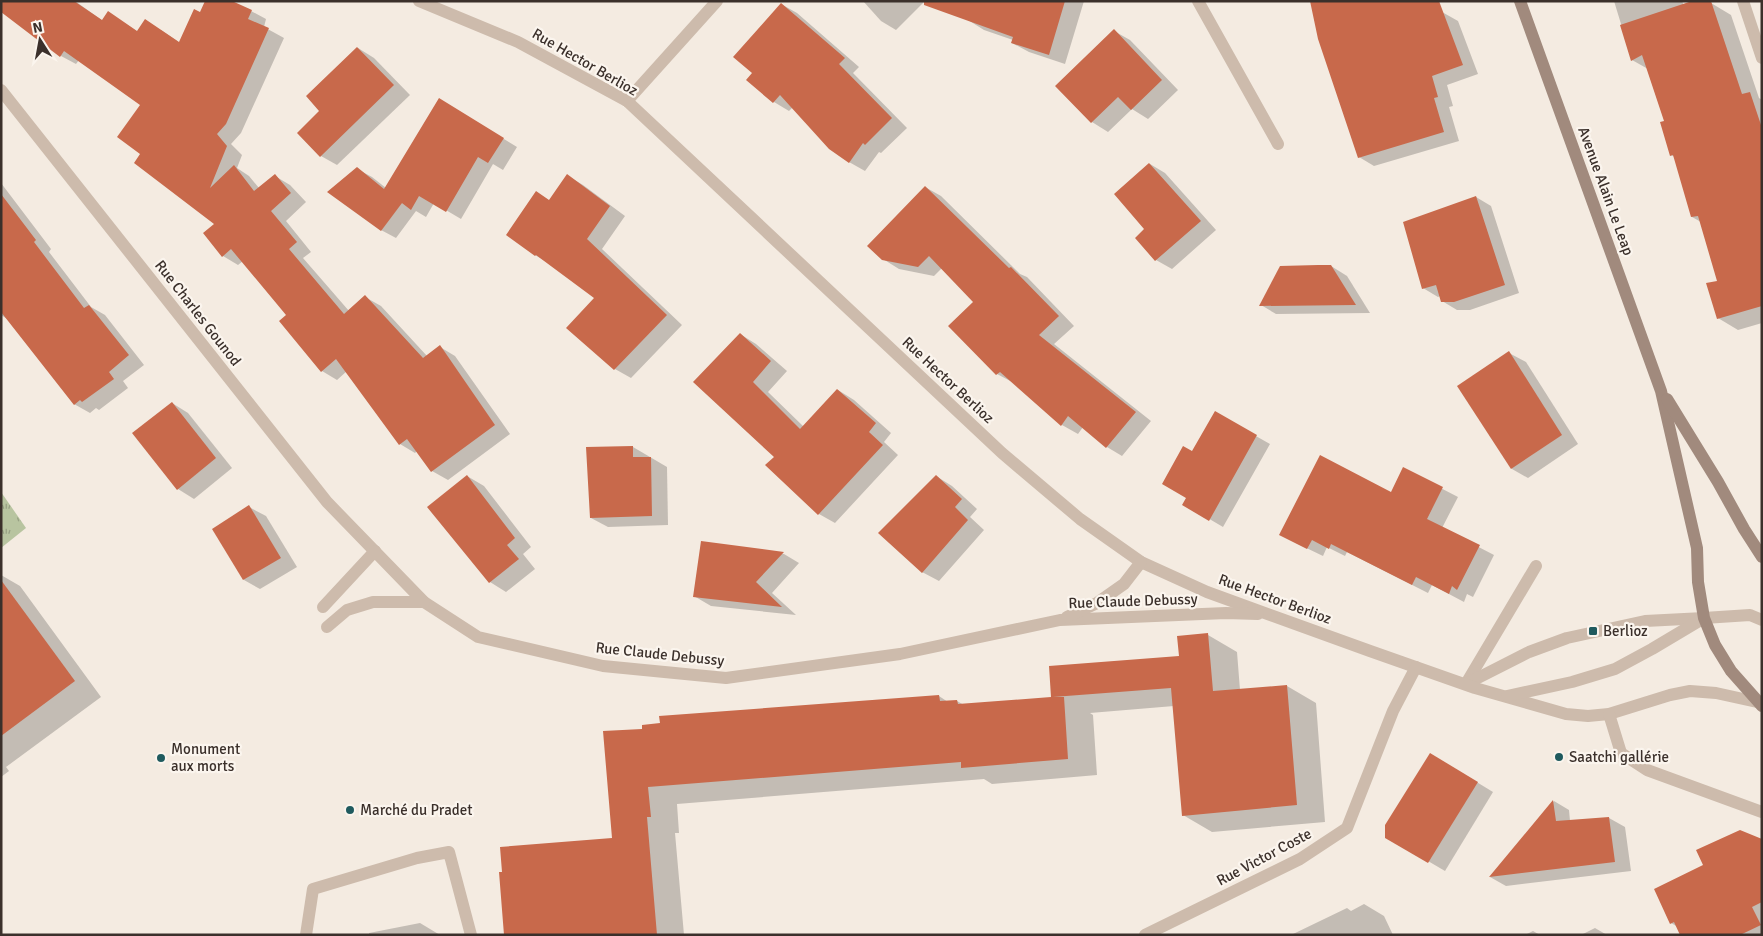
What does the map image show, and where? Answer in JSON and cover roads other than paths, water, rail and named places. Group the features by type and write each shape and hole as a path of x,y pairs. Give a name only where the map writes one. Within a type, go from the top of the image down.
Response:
{"street":[{"name":"Rue Hector Berlioz","path":"418,1 518,42 627,101 1002,453 1080,519 1141,562 1207,592 1267,614 1466,684 1566,714 1588,716 1609,714 1670,694 1690,691 1716,693 1760,704"},
{"path":"627,101 717,1"},
{"path":"1198,1 1278,144"},
{"name":"Avenue Alain Le Leap","path":"1520,1 1661,391 1697,548 1698,582 1704,618 1731,670 1760,704"},
{"path":"1743,1 1762,58"},
{"name":"Rue Charles Gounod","path":"1,90 327,502 375,551"},
{"name":"Avenue Alain Le Leap","path":"1661,391 1762,557"},
{"path":"323,607 375,551"},
{"name":"Rue Claude Debussy","path":"375,551 424,602 478,636 603,666 726,678 900,654 1060,620 1226,613 1267,614"},
{"name":"Rue Claude Debussy","path":"1060,620 1097,603 1124,584 1141,562"},
{"path":"1466,684 1536,566"},
{"path":"328,627 347,610 373,602 424,602"},
{"path":"1466,684 1529,652 1567,638 1645,621 1750,615 1762,620"},
{"path":"1506,697 1572,682 1615,669 1652,650 1704,618"},
{"name":"Rue Victor Coste","path":"1145,935 1300,860 1347,828 1393,711 1416,667"},
{"path":"1609,714 1621,753 1647,770 1762,812"},
{"path":"306,935 313,889 417,858 449,852 471,935"}],"place":[{"name":"Berlioz","path":"1593,631"},
{"name":"Saatchi gallérie","path":"1559,757"},
{"name":"Monument aux morts","path":"161,758"},
{"name":"Marché du Pradet","path":"350,810"}]}
